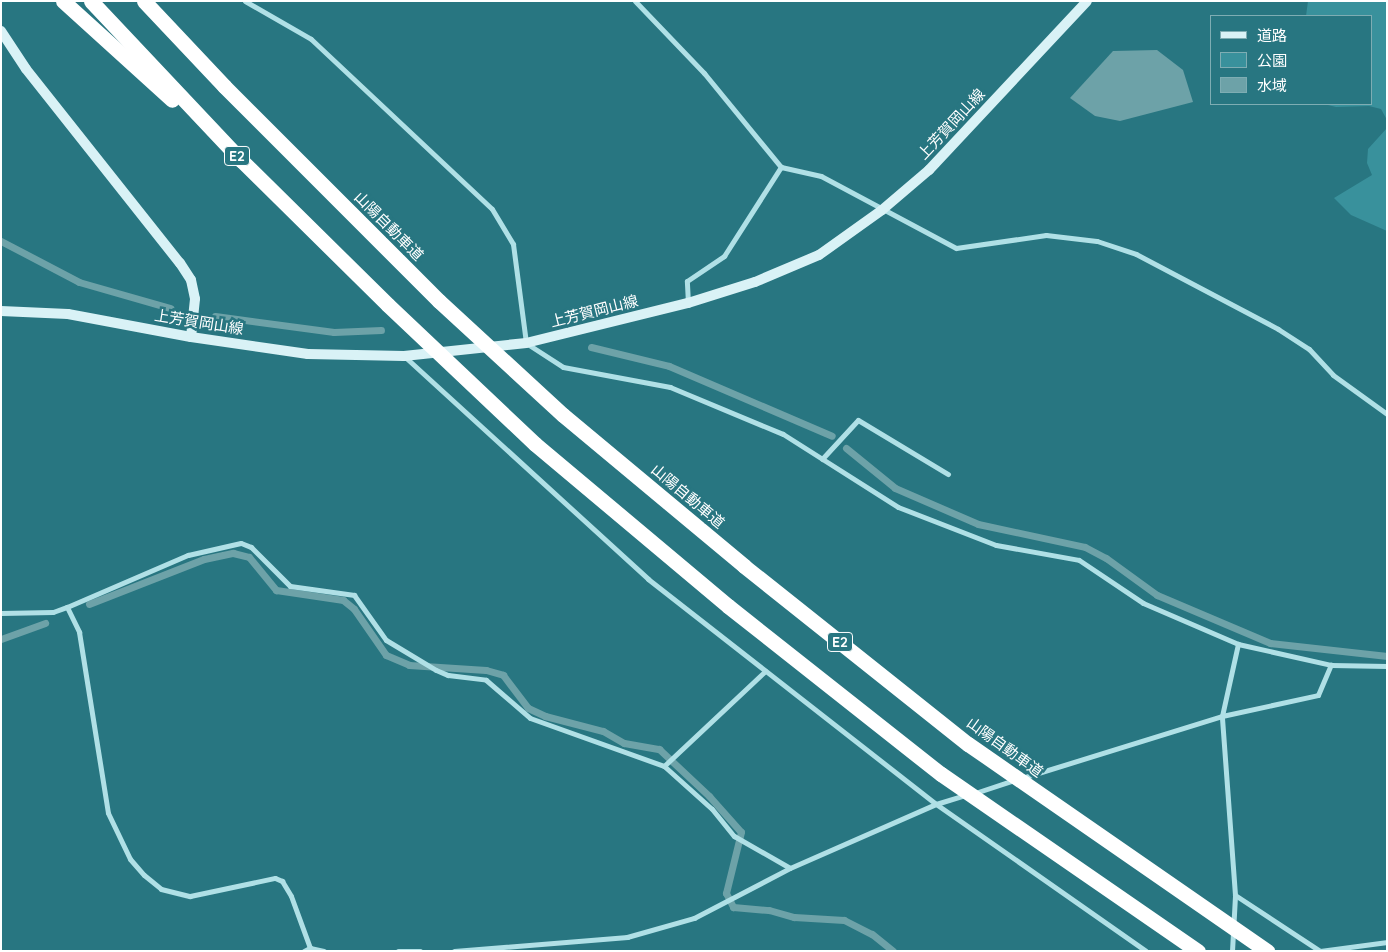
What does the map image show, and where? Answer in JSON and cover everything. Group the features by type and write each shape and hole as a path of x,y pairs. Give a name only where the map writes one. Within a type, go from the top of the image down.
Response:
{"highway":[{"path":"63,1 241,160"},
{"name":"E2","path":"91,1 241,160 388,305 536,444 728,606 941,774 1198,951"},
{"name":"山陽自動車道","path":"144,1 224,86 439,301 586,434 744,566 968,744 1267,951"}],"main road":[{"name":"上芳賀岡山線","path":"1,310 68,314 191,338 308,354 404,356 526,343 688,303 754,282 819,255 882,210 929,170 1087,1"},
{"path":"1,31 26,69 184,268 195,299 191,338"}],"street":[{"path":"245,1 311,39 492,209 513,244 526,343 563,366 670,387 783,434 898,507 996,545 1079,560 1144,603 1238,644 1332,665 1387,666"},
{"path":"635,1 704,73 781,167 820,176 956,248 1046,235 1097,241 1136,254 1278,329 1309,349 1333,376 1387,414"},
{"path":"688,303 687,281 724,256 781,167"},
{"path":"404,356 648,579 936,804 1146,951"},
{"path":"822,459 858,420 948,474"},
{"path":"1,613 54,612 188,555 222,545 241,543 251,547 290,586 354,595 386,640 428,663 436,670 448,675 486,680 530,718 669,762 712,808 734,836 743,843 790,868"},
{"path":"67,607 79,632 108,813 130,858 161,889 179,895 202,895 275,878 282,881 291,896 307,949 324,951"},
{"path":"1232,951 1235,895 1222,716 1238,644"},
{"path":"454,951 627,937 694,918 790,868 936,804 1222,716 1318,695 1332,665"},
{"path":"669,762 765,671"},
{"path":"1235,895 1320,950 1387,942"},
{"path":"398,951 420,951"}],"green space":[{"path":"1308,1 1387,1 1387,120 1381,109 1369,106 1336,107 1328,105 1373,105 1373,15 1306,15"},
{"path":"1387,128 1387,231 1351,215 1334,198 1372,175 1367,163 1368,149"}],"water":[{"path":"1157,50 1183,70 1193,102 1120,121 1095,116 1070,98 1113,51"}],"waterway":[{"path":"1,241 79,282 170,308"},
{"path":"215,316 334,332 381,330"},
{"path":"591,347 669,366 832,436"},
{"path":"846,448 895,488 978,524 1085,547 1106,558 1157,595 1270,643 1387,656"},
{"path":"89,604 204,559 233,553 249,557 276,590 343,600 354,609 386,655 409,665 486,670 503,675 528,708 545,716 603,731 624,743 659,749 709,796 741,832 726,893 733,907 769,910 794,917 844,920 872,934 893,951"},
{"path":"1,639 45,623"}]}
